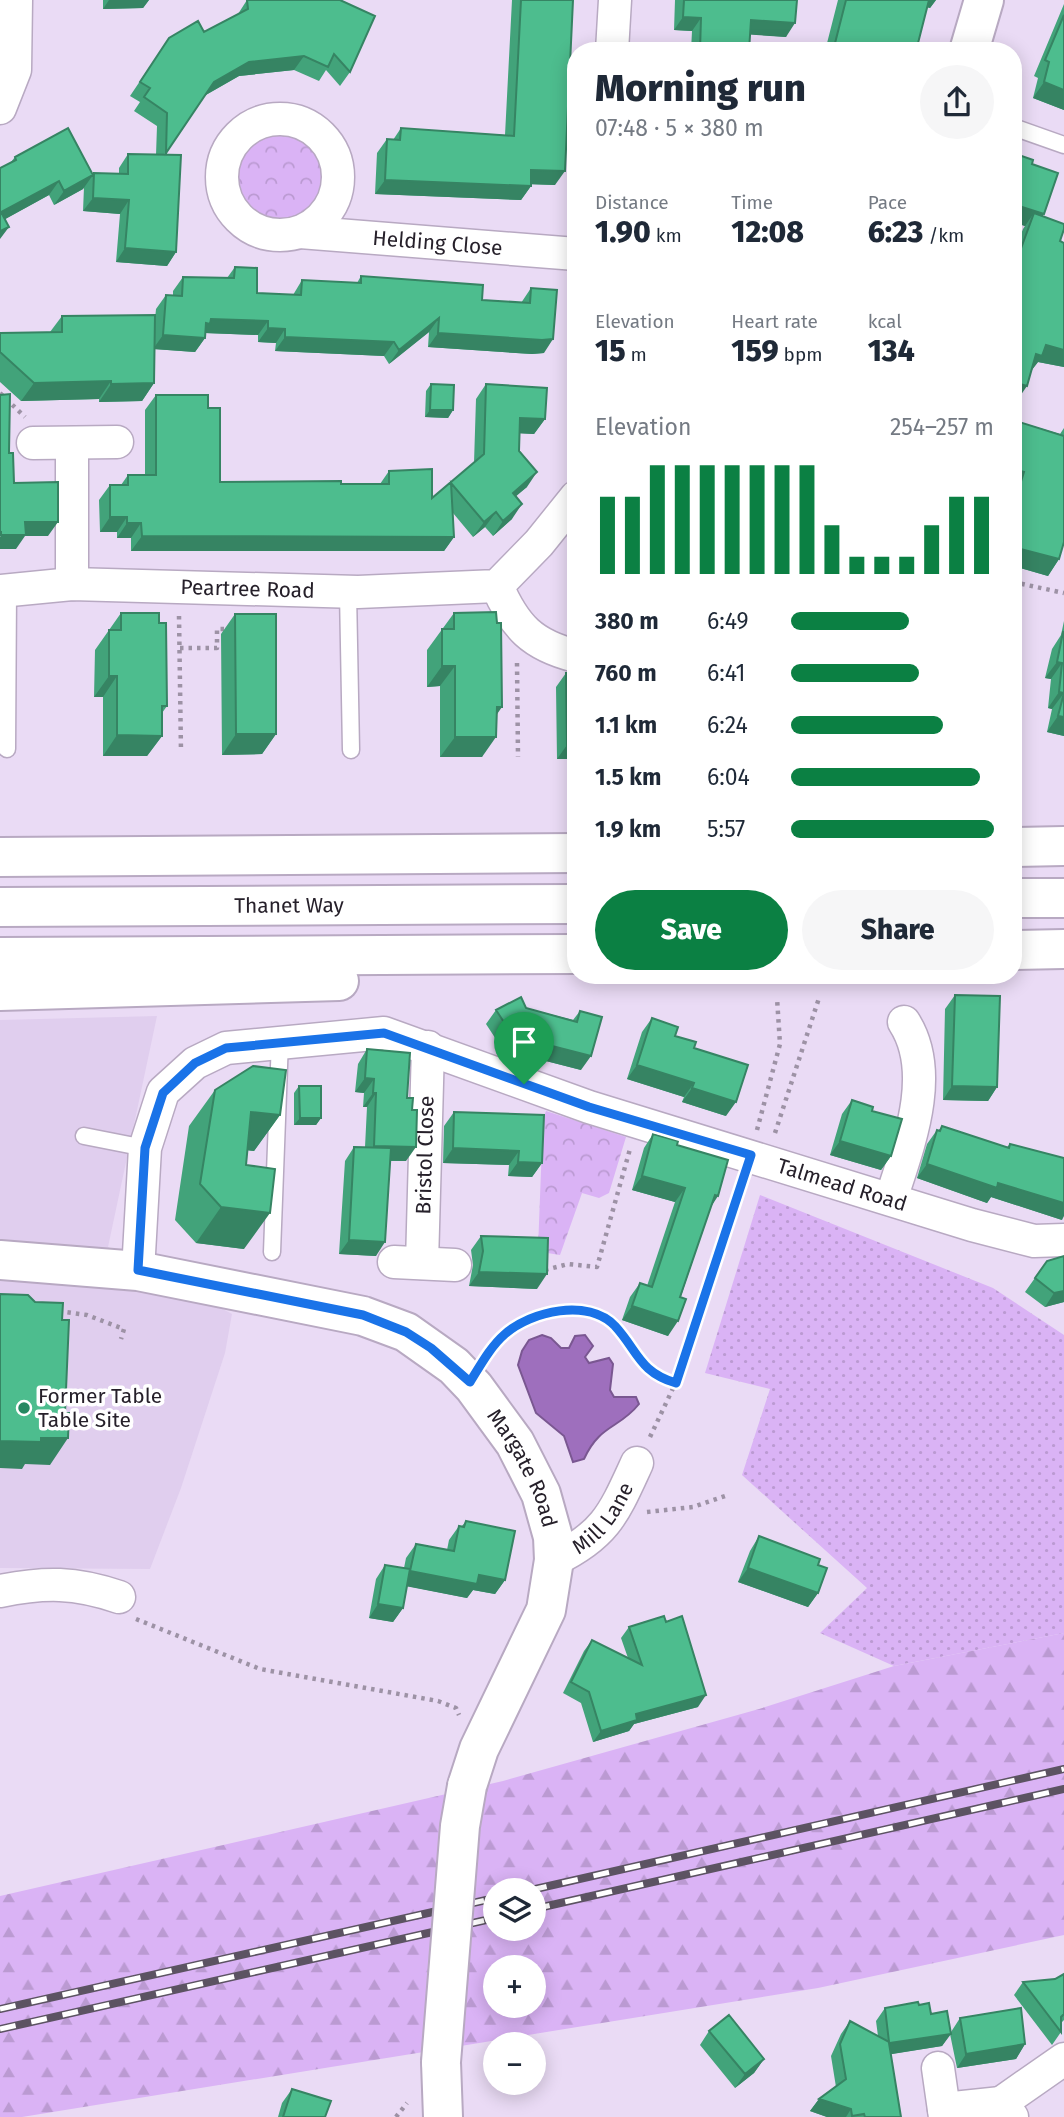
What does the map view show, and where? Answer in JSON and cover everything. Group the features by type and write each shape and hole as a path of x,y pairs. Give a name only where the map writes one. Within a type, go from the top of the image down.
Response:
{"main road":[{"path":"972,42 984,0"},
{"path":"1022,847 1064,846"},
{"path":"0,857 567,853"},
{"path":"1022,898 1064,898"},
{"name":"Thanet Way","path":"0,907 567,904"},
{"path":"1022,950 1064,949"},
{"path":"0,957 559,954"},
{"path":"0,991 422,979 559,954"},
{"name":"Margate Road","path":"0,1260 138,1270 363,1315 406,1332 431,1348 470,1382 515,1443 541,1494 553,1538 554,1560 546,1610 480,1749 467,1786 460,1826 440,2062 443,2117"}],"street":[{"path":"0,108 15,70 16,0"},
{"path":"613,42 615,0"},
{"name":"Helding Close","path":"300,232 567,253"},
{"path":"33,443 117,442"},
{"path":"72,443 72,584"},
{"path":"567,508 539,543 497,586 517,623 531,638 567,652"},
{"name":"Peartree Road","path":"4,591 72,584 348,592 497,586"},
{"path":"891,1199 910,1140 918,1078 917,1049 904,1023"},
{"name":"Talmead Road","path":"138,1270 145,1148 163,1093 195,1063 226,1048 280,1040 384,1033 537,1089 1009,1236 1034,1241 1064,1240"},
{"name":"Bristol Close","path":"428,1047 408,1263 456,1265"},
{"name":"Mill Lane","path":"554,1560 584,1545 608,1518 643,1452"},
{"path":"0,1591 38,1584 87,1586 119,1597"},
{"path":"938,2068 945,2113 1007,2110 1064,2059"}],"lane":[{"path":"1022,130 1064,145"},
{"path":"4,591 7,748"},
{"path":"348,592 351,750"},
{"path":"272,1252 280,1040"},
{"path":"84,1136 145,1148"}],"path":[{"path":"1022,584 1064,593"},
{"path":"179,586 181,752"},
{"path":"517,623 518,757"},
{"path":"180,648 217,648 217,629 230,629"},
{"path":"757,1157 780,1044 777,998"},
{"path":"643,1452 676,1383 757,1157 819,998"},
{"path":"545,1270 568,1264 597,1267 638,1121"},
{"path":"53,1313 63,1311 87,1315 124,1329 121,1339"},
{"path":"470,1382 492,1349 515,1326 550,1313 583,1311 614,1324 650,1373 676,1383"},
{"path":"608,1518 693,1507 727,1495"},
{"path":"119,1597 122,1614 260,1669 410,1695 456,1708 463,1724 462,1743 480,1749"}],"shaded area":[{"path":"157,1016 108,1247 232,1314 225,1353 181,1488 150,1569 0,1568 0,1020"},
{"path":"542,1335 551,1338 561,1348 569,1348 575,1336 585,1335 593,1346 585,1357 589,1363 609,1358 613,1364 610,1390 614,1397 636,1397 639,1404 597,1439 584,1459 573,1462 564,1436 536,1413 518,1365 529,1340"}],"green space":[{"path":"280,119 302,123 321,136 334,155 338,177 334,199 321,218 302,231 280,235 258,231 239,218 226,199 222,177 226,155 239,136 258,123"},
{"path":"546,1111 626,1137 609,1193 599,1198 582,1193 560,1255 541,1252 538,1249 543,1119"},
{"path":"760,1195 993,1288 1064,1335 1064,1633 894,1666 820,1633 867,1588 742,1475 770,1389 705,1373"},
{"path":"1064,1633 1064,1935 818,1988 546,2032 483,2032 483,2042 22,2117 0,2117 0,1896 503,1781 759,1709 894,1666"}],"building":[{"path":"247,0 340,0 375,16 350,72 334,54 328,67 304,56 249,62 214,82 166,153 167,113 144,97 150,88 140,82 169,38 198,21 204,32 248,9"},
{"path":"521,0 573,0 571,42 567,42 565,171 531,170 531,186 385,180 387,139 400,140 401,128 514,136"},
{"path":"684,0 797,0 795,23 751,20 750,42 700,42 701,18 683,17"},
{"path":"846,0 929,0 918,42 835,42"},
{"path":"1064,15 1064,90 1044,82 1049,62 1045,60"},
{"path":"68,128 93,175 64,191 59,181 1,212 9,227 0,231 0,168"},
{"path":"128,154 181,155 176,252 125,248 129,200 93,198 94,173 128,174"},
{"path":"1022,156 1033,160 1032,164 1058,173 1044,214 1022,207"},
{"path":"1034,213 1064,224 1060,241 1064,243 1064,350 1046,345 1042,356 1036,354 1027,386 1022,385 1022,246"},
{"path":"235,267 257,268 257,293 301,295 302,280 361,283 361,276 483,285 482,300 530,303 531,288 557,290 553,339 438,333 439,318 399,350 394,342 285,337 285,329 268,328 268,321 211,319 210,324 206,323 205,338 163,335 166,295 182,296 183,277 234,278"},
{"path":"155,315 154,383 34,383 0,352 0,333 62,332 62,316"},
{"path":"431,384 454,385 453,410 430,410"},
{"path":"486,384 547,388 545,419 520,418 519,451 537,472 513,493 522,504 503,521 496,512 484,522 451,483 454,537 142,536 141,523 127,523 127,517 110,517 110,485 128,485 128,475 156,475 156,395 208,395 208,408 220,408 220,482 341,481 341,484 389,484 389,471 432,469 432,498 484,454"},
{"path":"10,394 9,453 13,453 14,483 58,482 58,522 25,522 26,535 1,535 0,532 0,395"},
{"path":"1022,423 1064,436 1064,542 1059,559 1022,549"},
{"path":"496,612 497,623 501,623 502,707 497,707 496,737 455,737 455,666 442,666 442,629 454,629 454,613"},
{"path":"121,613 159,613 159,623 166,623 167,706 162,706 162,736 117,735 117,676 109,676 109,630 121,630"},
{"path":"235,614 276,614 276,734 236,734"},
{"path":"1063,632 1064,693 1059,692 1062,663 1057,662"},
{"path":"566,673 567,673 567,745"},
{"path":"1064,693 1064,717 1058,716"},
{"path":"955,995 1000,996 997,1087 952,1086"},
{"path":"521,997 526,1008 577,1022 580,1011 602,1017 591,1056 513,1036 496,1010"},
{"path":"652,1018 678,1027 675,1036 696,1042 694,1048 748,1065 736,1102 692,1088 694,1083 637,1065"},
{"path":"367,1049 410,1053 407,1098 413,1098 412,1110 417,1110 416,1147 374,1146 376,1093 373,1093 374,1079 365,1078"},
{"path":"253,1066 286,1070 280,1115 251,1112 246,1165 275,1169 270,1213 221,1207 200,1184 215,1090"},
{"path":"299,1086 321,1086 321,1118 300,1118"},
{"path":"852,1100 873,1107 872,1111 902,1119 891,1156 840,1141"},
{"path":"454,1112 544,1115 542,1163 518,1162 519,1151 453,1148"},
{"path":"942,1126 1009,1148 1010,1144 1064,1158 1064,1203 998,1183 997,1188 927,1164 937,1130 940,1131"},
{"path":"653,1134 678,1141 677,1145 728,1160 718,1196 715,1195 680,1297 686,1299 678,1321 632,1306 640,1283 652,1287 685,1188 642,1176"},
{"path":"354,1147 391,1148 385,1242 349,1240"},
{"path":"481,1236 548,1238 547,1274 479,1272 483,1251"},
{"path":"1064,1256 1064,1291 1054,1293 1035,1278 1047,1261"},
{"path":"0,1294 28,1295 35,1302 63,1303 62,1320 69,1320 65,1413 69,1413 68,1438 41,1438 41,1442 0,1441"},
{"path":"466,1521 515,1531 505,1580 479,1575 477,1584 410,1571 416,1544 454,1551 459,1526 464,1527"},
{"path":"759,1536 820,1559 818,1565 827,1568 818,1593 748,1568"},
{"path":"385,1565 410,1569 403,1608 378,1604"},
{"path":"664,1616 666,1622 682,1616 706,1695 636,1714 637,1720 601,1731 589,1692 571,1682 592,1640 642,1665 629,1627"},
{"path":"1064,1974 1061,2032 1023,1982 1055,1979"},
{"path":"918,2002 919,2005 929,2003 931,2014 947,2011 951,2034 889,2043 901,2117 865,2117 864,2114 852,2116 851,2109 819,2099 846,2079 840,2044 850,2021 889,2042 885,2008"},
{"path":"1021,2008 1025,2044 966,2054 960,2018"},
{"path":"729,2015 764,2059 745,2074 709,2031"},
{"path":"292,2089 331,2101 325,2117 283,2117"}],"railway":[{"path":"546,1887 1064,1769"},
{"path":"546,1906 1064,1789"},
{"path":"0,2009 483,1901"},
{"path":"0,2029 483,1921"}],"place":[{"name":"Former Table Table Site","path":"24,1408"}],"route":[{"path":"384,1033 524,1084 589,1107 751,1155 676,1383 650,1373 614,1324 583,1311 550,1313 530,1318 515,1326 492,1349 470,1382 431,1348 406,1332 363,1315 138,1270 145,1148 163,1093 195,1063 226,1048 280,1040 384,1033"}]}
